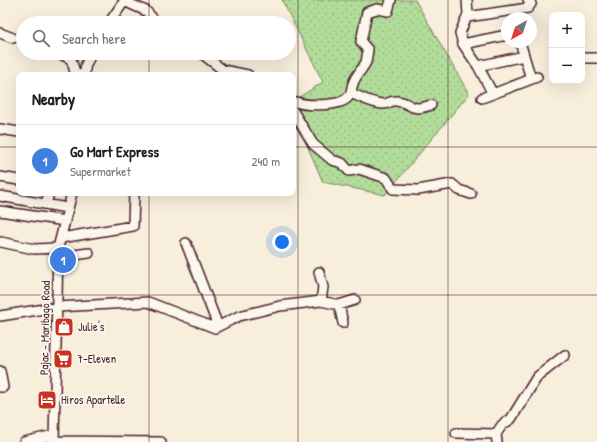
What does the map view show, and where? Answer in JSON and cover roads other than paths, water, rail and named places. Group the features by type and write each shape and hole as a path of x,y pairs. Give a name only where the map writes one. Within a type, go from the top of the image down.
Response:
{"street":[{"path":"113,16 125,0 146,11 151,16"},
{"path":"296,102 304,105 314,105 344,101 350,93 353,84 366,62 368,50 361,42 367,12 377,9 388,11 391,0"},
{"path":"467,0 468,14 460,33 463,44 478,66 492,94"},
{"path":"517,12 528,8 531,4 528,0"},
{"path":"467,17 501,15"},
{"path":"0,33 13,38"},
{"path":"463,44 501,37"},
{"path":"482,98 534,78 522,48"},
{"path":"478,66 524,56"},
{"path":"585,58 597,58"},
{"path":"71,60 74,72"},
{"path":"85,72 88,60"},
{"path":"210,60 225,72"},
{"path":"350,93 384,104 395,100 412,108 419,109 431,105"},
{"path":"296,117 313,144 332,160 342,163 348,171 359,169 386,178 393,189 418,190 452,184 459,190 471,194"},
{"path":"0,129 16,132"},
{"path":"0,177 16,180"},
{"path":"0,196 67,208"},
{"path":"46,204 48,196"},
{"name":"Pajac - Maribago Road","path":"54,439 58,253 64,221 71,196"},
{"path":"61,238 133,226 134,196"},
{"path":"0,211 64,221"},
{"path":"1,242 58,253 89,253"},
{"path":"186,243 218,326"},
{"path":"320,272 323,287 322,301"},
{"path":"0,316 57,306 148,302 215,328 240,316 280,306 322,301 339,305 354,300"},
{"path":"339,305 343,322"},
{"path":"456,433 497,438 502,425 511,419 537,377 565,355"},
{"path":"0,371 2,387"},
{"path":"24,442 54,439 162,441"}],"place":[{"name":"Go Mart Express","path":"63,260"},
{"name":"Julie's","path":"64,327"},
{"name":"7-Eleven","path":"63,359"},
{"name":"Hiros Apartelle","path":"47,400"}]}
